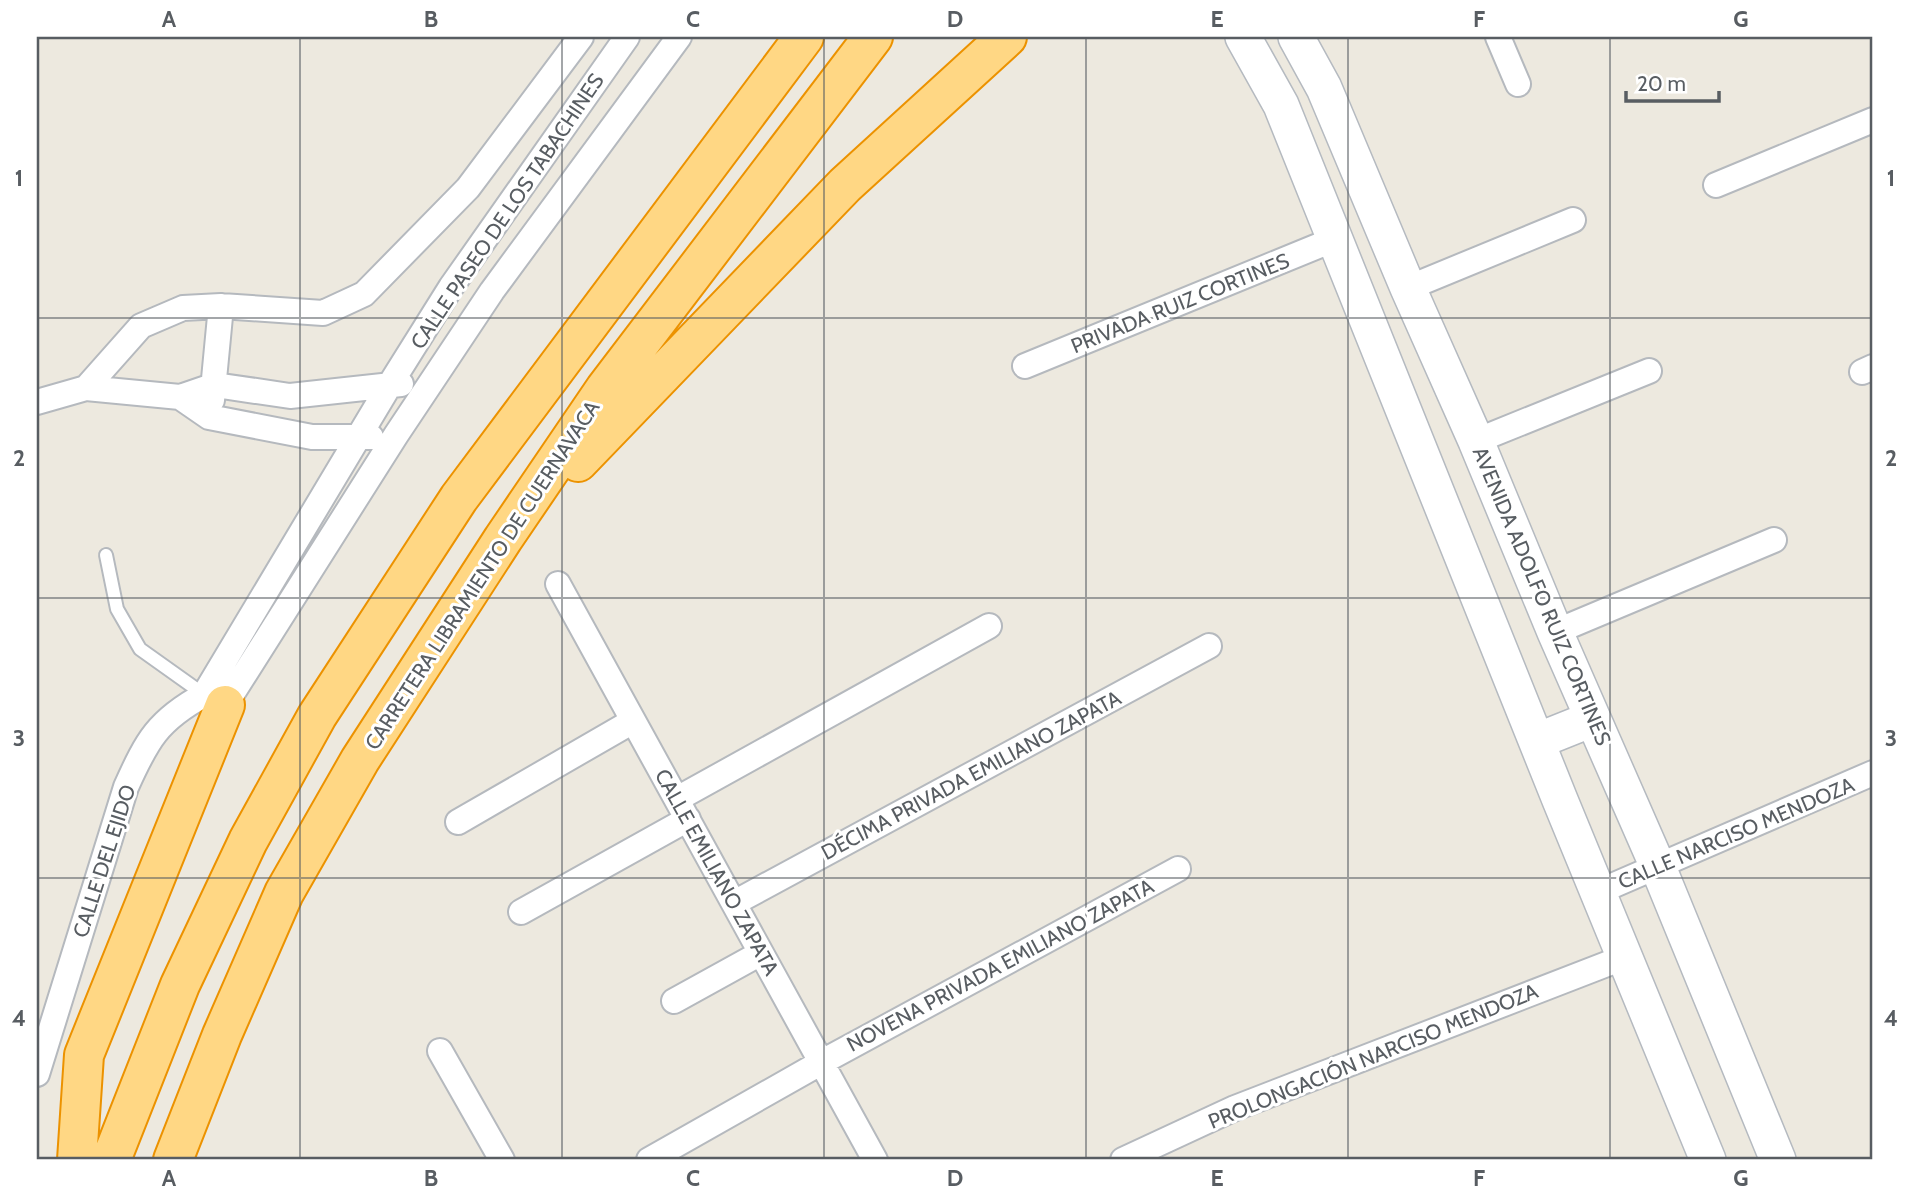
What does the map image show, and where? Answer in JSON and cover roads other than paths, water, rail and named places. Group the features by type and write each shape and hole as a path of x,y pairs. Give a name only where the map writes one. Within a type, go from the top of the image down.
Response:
{"highway":[{"path":"111,1160 180,985 248,841 317,716 459,498 804,37"},
{"name":"CARRETERA LIBRAMIENTO DE CUERNAVACA","path":"173,1160 222,1035 284,893 360,760 503,539 605,389 873,37"},
{"path":"503,539 845,185 1007,37"},
{"path":"76,1160 85,1055 215,700"}],"street":[{"path":"86,388 141,326 183,308 221,306 323,313 364,294 468,188 581,37"},
{"name":"CALLE PASEO DE LOS TABACHINES","path":"215,700 357,439 389,386 451,287 627,37"},
{"name":"CALLE PASEO DE LOS TABACHINES","path":"215,700 492,290 679,37"},
{"path":"1243,37 1282,105 1536,741 1708,1160"},
{"name":"AVENIDA ADOLFO RUIZ CORTINES","path":"1296,37 1324,88 1476,441 1592,719 1658,867 1778,1160"},
{"path":"1498,37 1518,84"},
{"path":"1282,105 1324,88"},
{"path":"1716,185 1873,120"},
{"path":"1408,288 1573,220"},
{"name":"PRIVADA RUIZ CORTINES","path":"1025,366 1335,240"},
{"path":"209,417 215,385 221,306"},
{"path":"1476,441 1649,371"},
{"name":"CALLE PASEO DE LOS TABACHINES","path":"37,402 86,388 180,397 215,385 290,396 433,379"},
{"name":"CALLE PASEO DE LOS TABACHINES","path":"180,397 209,417 305,436 357,439 396,435"},
{"path":"1555,632 1774,540"},
{"name":"CALLE EMILIANO ZAPATA","path":"558,584 875,1160"},
{"path":"520,912 683,809 989,626"},
{"name":"DÉCIMA PRIVADA EMILIANO ZAPATA","path":"734,904 1209,646"},
{"name":"CALLE DEL EJIDO","path":"37,1074 126,787 143,749 161,724 179,709 215,700"},
{"path":"1536,741 1592,719"},
{"path":"458,822 633,721"},
{"name":"CALLE NARCISO MENDOZA","path":"1598,892 1873,773"},
{"name":"NOVENA PRIVADA EMILIANO ZAPATA","path":"649,1160 822,1062 1178,869"},
{"path":"674,1001 761,953"},
{"name":"PROLONGACIÓN NARCISO MENDOZA","path":"1123,1160 1235,1108 1625,957"},
{"path":"440,1051 502,1160"}],"lane":[{"path":"106,555 117,609 140,649 215,700"}]}
